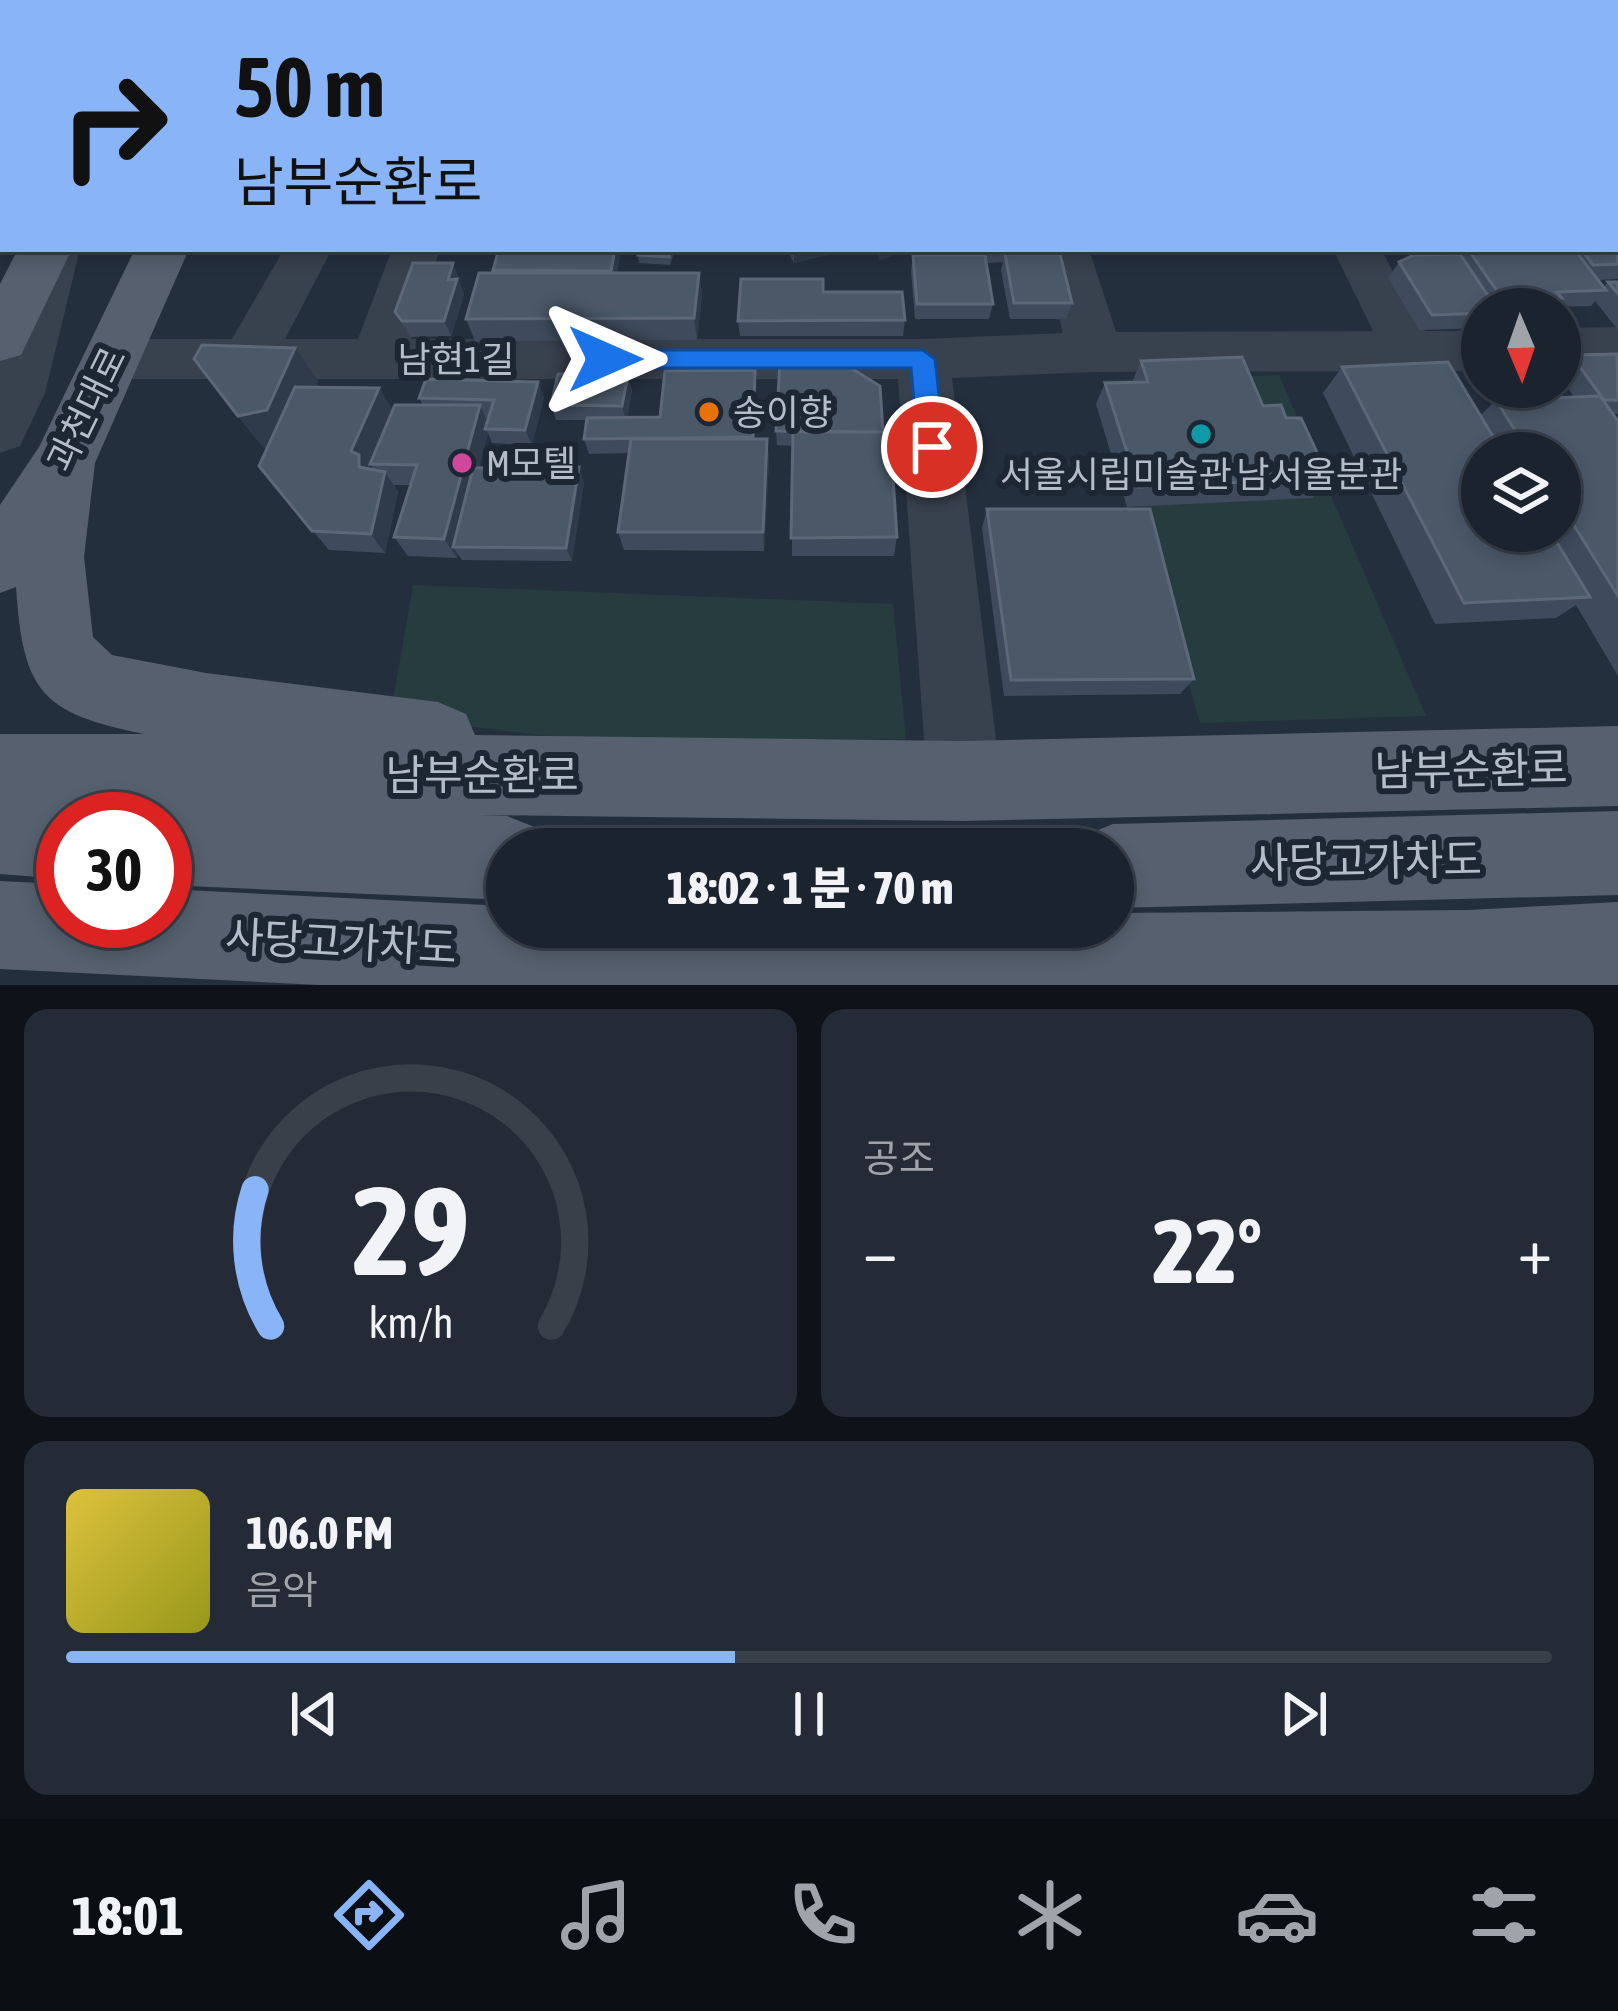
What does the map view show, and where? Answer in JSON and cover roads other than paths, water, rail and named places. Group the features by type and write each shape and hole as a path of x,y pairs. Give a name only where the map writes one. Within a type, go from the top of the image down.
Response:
{"main road":[{"path":"0,340 44,252"},
{"name":"과천대로","path":"0,563 32,446 110,359 161,252"},
{"path":"32,446 57,649 73,671 95,688 206,710 704,775"},
{"name":"남부순환로","path":"0,774 704,775 964,781 1618,766"},
{"path":"0,833 36,835"},
{"path":"192,844 486,857"},
{"name":"사당고가차도","path":"1134,865 1618,853"},
{"name":"사당고가차도","path":"0,925 745,962 1444,954 1618,946"}],"street":[{"path":"32,446 16,393 55,252"},
{"path":"0,532 34,478 138,252"},
{"path":"249,356 306,252"},
{"path":"378,358 415,252"},
{"path":"1066,252 1095,352"},
{"path":"1359,252 1410,353"},
{"path":"1581,347 1618,346"},
{"name":"남현1길","path":"110,359 923,359 1095,352 1461,352"},
{"path":"923,359 964,781"}],"place":[{"name":"송이향","path":"709,412"},
{"name":"서울시립미술관 남서울분관","path":"1201,434"},
{"name":"M모텔","path":"462,463"}]}
